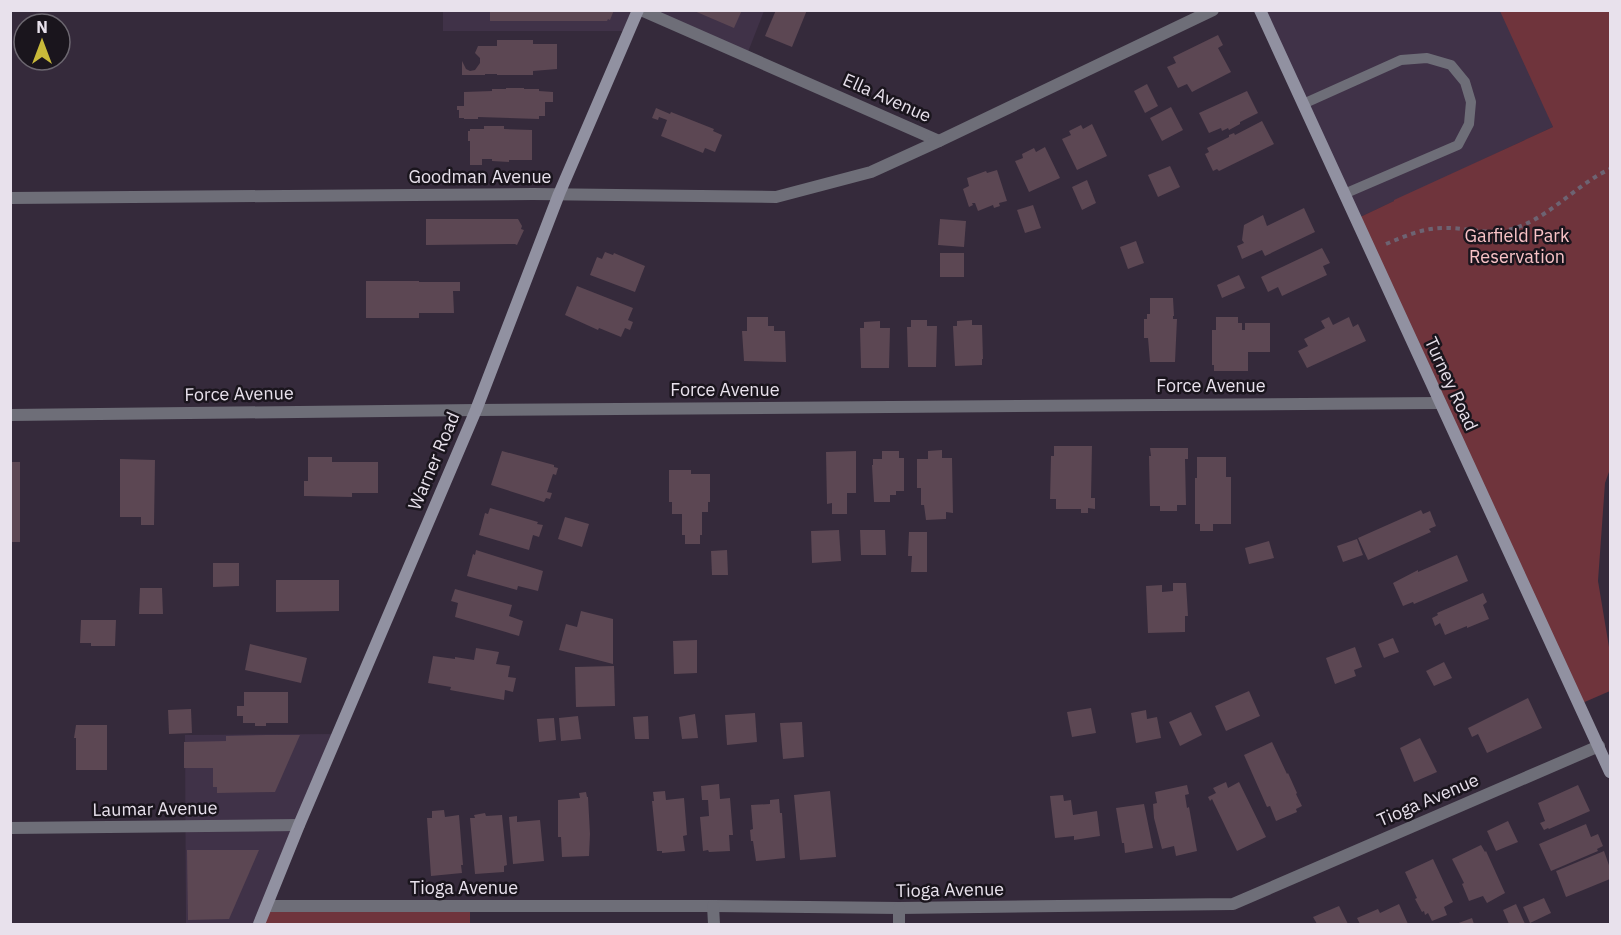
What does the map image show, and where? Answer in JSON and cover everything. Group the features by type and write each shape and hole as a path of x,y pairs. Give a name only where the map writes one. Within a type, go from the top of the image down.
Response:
{"main road":[{"name":"Warner Road","path":"260,924 299,825 476,410 559,194 640,10"},
{"name":"Turney Road","path":"1260,10 1611,772"}],"street":[{"name":"Ella Avenue","path":"640,10 939,141 1213,10"},
{"name":"Goodman Avenue","path":"10,198 559,194 776,197 871,172 939,141"},
{"name":"Force Avenue","path":"10,415 1440,403"},
{"name":"Tioga Avenue","path":"268,906 899,908 1233,904 1599,746"},
{"name":"Laumar Avenue","path":"10,828 299,825"},
{"path":"713,906 714,924"},
{"path":"899,908 899,924"}],"lane":[{"path":"1303,104 1401,60 1427,58 1451,65 1465,82 1471,102 1468,124 1458,145 1344,194"}],"path":[{"path":"1370,250 1423,229 1502,231 1527,224 1611,169"}],"shaded area":[{"path":"443,11 638,11 629,31 443,31"},
{"path":"641,11 764,11 746,57"},
{"path":"1260,11 1506,11 1553,127 1356,219"},
{"path":"338,734 259,924 186,924 185,735"}],"green space":[{"name":"Garfield Park Reservation","path":"1500,11 1610,11 1610,469 1605,483 1598,581 1610,653 1610,691 1580,704 1356,219 1553,127"},
{"path":"268,906 470,906 470,924 259,924"}],"building":[{"path":"490,10 614,10 610,20 607,21 490,21"},
{"path":"692,10 742,10 734,28"},
{"path":"776,10 807,10 792,47 765,36"},
{"path":"1218,35 1223,45 1218,48 1231,72 1192,92 1187,84 1178,88 1167,67 1176,63 1173,57"},
{"path":"497,40 533,40 533,44 557,44 557,69 533,71 533,75 462,75 462,61 466,69 475,70 480,63 480,58 475,53 478,46 497,46"},
{"path":"1147,84 1158,106 1145,113 1134,91"},
{"path":"506,88 539,89 539,91 553,92 553,102 545,102 545,116 539,116 539,119 459,118 457,106 464,106 464,92"},
{"path":"1247,91 1258,113 1229,130 1228,128 1222,131 1221,128 1209,133 1199,113"},
{"path":"1171,107 1183,130 1162,141 1150,118"},
{"path":"656,108 714,129 713,131 722,135 715,152 705,148 703,153 661,136 667,120 659,117 658,120 652,118"},
{"path":"1262,121 1274,144 1219,171 1217,169 1213,171 1205,154 1209,152 1207,148 1229,135 1234,133 1235,135"},
{"path":"1092,124 1107,156 1077,170 1062,139 1071,135 1069,131 1081,125 1083,129"},
{"path":"484,126 532,130 532,160 509,160 509,162 482,159 482,165 470,165 468,131 484,129"},
{"path":"1045,147 1060,178 1029,192 1015,161 1023,158 1022,154 1034,148 1036,152"},
{"path":"1170,166 1180,187 1158,197 1148,175"},
{"path":"997,170 1007,201 999,203 1000,206 994,208 993,205 978,211 975,203 969,207 963,189 969,186 967,178 986,171 987,173"},
{"path":"1087,180 1096,203 1082,210 1072,187"},
{"path":"1033,205 1041,228 1025,233 1017,210"},
{"path":"1304,208 1315,232 1265,256 1262,250 1242,259 1237,246 1244,243 1242,240 1244,225 1263,215 1267,226"},
{"path":"426,219 518,219 522,226 521,229 524,230 517,245 426,245"},
{"path":"940,219 966,221 964,247 938,245"},
{"path":"1136,241 1144,263 1128,269 1120,247"},
{"path":"1322,248 1330,263 1323,266 1327,275 1282,296 1278,287 1268,292 1261,277"},
{"path":"605,252 613,255 614,253 645,266 635,292 590,275 597,257 602,259"},
{"path":"940,253 964,253 964,277 940,277"},
{"path":"1239,275 1245,288 1222,298 1217,285"},
{"path":"366,281 460,282 460,291 453,291 454,313 419,313 419,318 366,318"},
{"path":"577,286 633,308 628,320 633,322 630,330 625,328 621,337 599,328 598,330 565,315"},
{"path":"1150,298 1173,298 1173,319 1177,319 1175,362 1150,362 1148,338 1144,338 1144,319 1147,319 1147,314 1150,314"},
{"path":"747,317 768,317 768,326 774,326 774,331 785,331 786,362 744,361 742,331 747,331"},
{"path":"1216,317 1238,317 1238,323 1242,323 1242,330 1245,330 1245,323 1270,323 1270,352 1248,352 1248,371 1214,371 1212,330 1216,330"},
{"path":"1329,317 1333,325 1349,317 1353,327 1358,324 1366,341 1307,368 1298,351 1308,346 1304,339 1325,328 1321,321"},
{"path":"911,320 927,320 927,326 937,326 936,367 908,367 907,327 911,327"},
{"path":"972,320 972,325 982,325 982,365 955,366 953,326 957,326 957,321"},
{"path":"880,321 880,328 890,328 889,368 861,368 860,328 864,328 864,322"},
{"path":"1054,446 1092,446 1091,498 1095,498 1095,509 1088,508 1088,513 1081,513 1081,509 1056,509 1056,499 1050,499 1051,456 1054,456"},
{"path":"1150,448 1188,448 1188,459 1185,459 1186,505 1177,505 1177,511 1160,511 1160,506 1150,506"},
{"path":"942,450 942,458 952,458 953,513 946,512 946,519 926,520 924,505 921,505 921,488 917,488 917,459 928,459 928,451"},
{"path":"502,451 558,468 556,475 553,474 547,492 552,493 550,499 546,498 544,502 491,485"},
{"path":"856,451 856,493 847,493 847,514 832,514 832,503 827,504 826,452"},
{"path":"882,451 899,451 899,458 904,458 904,491 896,491 896,495 890,495 890,502 874,502 872,465 873,459 882,459"},
{"path":"308,457 332,457 332,462 378,462 378,493 352,493 352,497 304,496 304,481 308,481"},
{"path":"1197,457 1226,457 1226,477 1231,477 1231,524 1213,524 1213,531 1200,531 1200,524 1195,524"},
{"path":"120,459 155,460 154,525 141,525 141,517 120,517"},
{"path":"10,462 20,462 20,542 10,542"},
{"path":"669,470 691,470 691,474 710,474 710,502 708,502 708,512 702,512 700,544 685,544 685,535 682,535 682,514 672,514 672,502 669,502"},
{"path":"490,508 543,525 539,537 533,535 529,550 479,535 485,513 488,514"},
{"path":"1421,510 1423,514 1430,511 1436,526 1429,529 1431,532 1368,560 1358,538"},
{"path":"565,517 589,524 582,547 558,539"},
{"path":"839,530 841,561 812,563 811,531"},
{"path":"860,530 885,530 886,555 861,555"},
{"path":"909,532 927,532 927,572 911,572 912,556 908,556"},
{"path":"1357,539 1363,555 1343,562 1337,546"},
{"path":"1269,541 1274,558 1249,564 1245,548"},
{"path":"476,550 543,571 538,591 518,586 517,590 467,576"},
{"path":"727,550 728,575 712,575 711,551"},
{"path":"1457,555 1468,581 1414,604 1413,602 1403,606 1393,583 1418,570 1418,572"},
{"path":"213,563 239,563 239,586 213,587"},
{"path":"276,580 339,580 339,611 276,612"},
{"path":"1173,583 1186,583 1188,616 1185,616 1185,632 1148,633 1146,586 1162,585 1162,592 1173,591"},
{"path":"140,588 162,588 163,614 139,614"},
{"path":"455,589 512,605 509,616 523,621 519,636 455,617 458,603 451,601"},
{"path":"1483,593 1487,602 1483,605 1489,619 1445,635 1440,623 1435,626 1432,618 1438,615 1437,613"},
{"path":"581,611 613,619 613,664 559,650 566,624 577,627"},
{"path":"81,620 116,620 115,646 91,646 91,643 80,643"},
{"path":"1393,638 1399,652 1384,658 1378,644"},
{"path":"697,640 697,673 674,674 673,641"},
{"path":"250,644 307,658 301,683 245,670"},
{"path":"1355,647 1362,667 1354,670 1356,676 1335,684 1326,658"},
{"path":"476,648 499,652 496,664 510,666 508,677 516,678 513,692 505,690 504,700 450,690 451,687 428,683 433,656 474,660"},
{"path":"1444,662 1452,678 1434,686 1426,671"},
{"path":"614,666 615,706 576,707 575,667"},
{"path":"1249,691 1260,716 1226,731 1215,706"},
{"path":"244,692 288,692 288,723 266,723 266,726 255,726 255,723 243,723 243,716 237,716 237,706 244,706"},
{"path":"1528,698 1542,728 1487,753 1478,734 1472,737 1468,728"},
{"path":"1091,708 1096,733 1072,737 1067,712"},
{"path":"191,709 192,733 169,734 168,710"},
{"path":"1146,710 1147,719 1157,717 1161,738 1136,743 1131,713"},
{"path":"1191,712 1202,735 1180,746 1169,722"},
{"path":"755,713 757,742 727,745 725,715"},
{"path":"695,714 698,738 682,739 679,717"},
{"path":"578,716 581,739 561,741 559,718"},
{"path":"648,716 649,739 635,739 633,717"},
{"path":"554,718 556,740 539,742 537,719"},
{"path":"802,722 804,757 783,759 780,723"},
{"path":"76,725 107,725 107,770 76,770 76,738 74,738"},
{"path":"300,735 275,792 217,793 217,787 213,787 213,768 184,768 184,742 226,741 226,736"},
{"path":"1420,738 1437,772 1414,782 1400,748"},
{"path":"1272,742 1302,806 1296,809 1297,812 1276,821 1270,806 1267,807 1244,755"},
{"path":"1226,782 1228,788 1239,782 1266,837 1237,851 1212,799 1210,801 1208,797 1216,793 1213,788"},
{"path":"719,784 720,799 730,798 733,835 729,835 730,851 703,851 700,817 709,816 708,800 702,800 701,786"},
{"path":"1187,785 1189,794 1185,795 1197,851 1176,856 1174,846 1162,849 1153,804 1157,803 1155,792"},
{"path":"1578,785 1590,811 1544,830 1540,823 1545,821 1538,803"},
{"path":"665,791 666,800 684,798 687,835 683,836 685,851 662,853 662,851 657,851 653,792"},
{"path":"830,791 836,857 800,860 794,795"},
{"path":"586,792 590,834 589,856 562,857 561,837 558,837 558,800 580,798 579,793"},
{"path":"1063,795 1064,801 1071,800 1073,815 1097,811 1100,836 1074,840 1074,836 1055,838 1050,796"},
{"path":"779,799 785,858 756,861 750,830 753,829 751,805 770,804 770,800"},
{"path":"1144,804 1153,848 1125,853 1116,808"},
{"path":"444,810 445,817 459,815 462,873 431,876 427,818 432,818 432,811"},
{"path":"485,813 486,816 502,815 507,865 504,866 504,872 475,874 470,818"},
{"path":"517,816 517,822 540,820 544,861 513,864 509,817"},
{"path":"1508,821 1518,842 1496,851 1487,831"},
{"path":"1586,824 1591,837 1598,834 1603,846 1597,849 1598,851 1551,871 1539,844"},
{"path":"1481,845 1505,893 1487,903 1483,896 1469,901 1462,884 1464,883 1452,859"},
{"path":"187,850 259,850 229,919 188,920"},
{"path":"1604,851 1610,868 1610,879 1566,897 1556,871"},
{"path":"1433,859 1453,902 1444,907 1447,915 1432,921 1428,913 1425,915 1424,911 1422,912 1405,872"},
{"path":"1544,898 1551,913 1530,923 1523,907"},
{"path":"1399,904 1408,924 1360,924 1357,918 1378,909 1380,913"},
{"path":"1516,904 1525,924 1509,924 1503,910"},
{"path":"1339,906 1348,924 1317,924 1313,917"},
{"path":"1472,918 1474,924 1456,924"}]}
